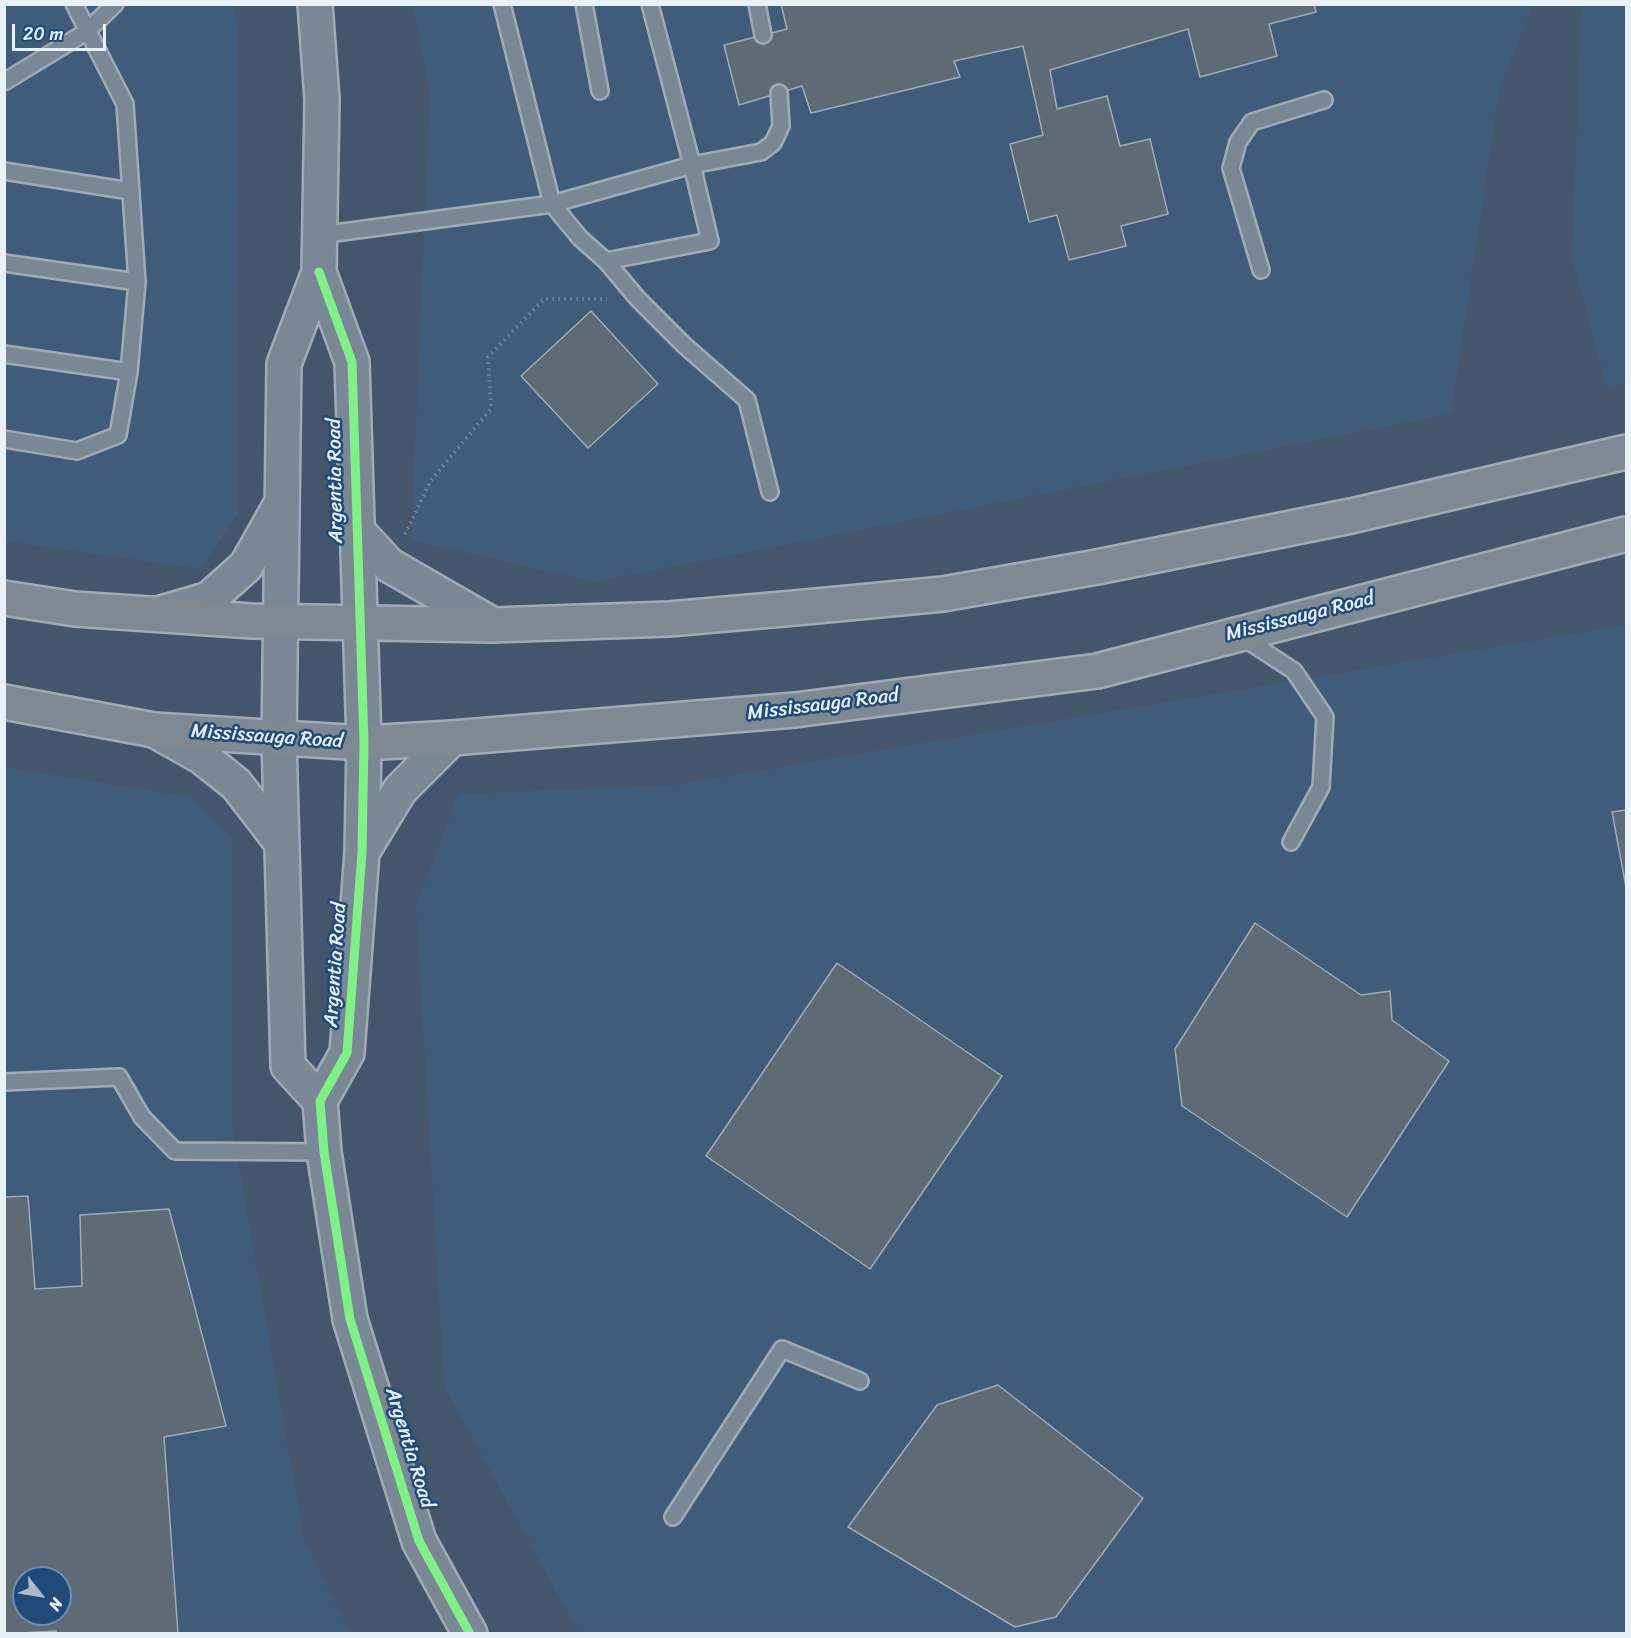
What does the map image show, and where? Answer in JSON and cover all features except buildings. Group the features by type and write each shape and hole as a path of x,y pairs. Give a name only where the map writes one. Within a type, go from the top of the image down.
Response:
{"main road":[{"path":"4,598 75,609 281,622 493,625 669,619 943,594 1097,567 1351,516 1626,452"},
{"name":"Mississauga Road","path":"4,702 154,729 364,743 795,710 1097,671 1626,534"}],"street":[{"name":"Argentia Road","path":"315,4 322,99 319,272 284,364 279,739 280,841 288,1066 320,1101"},
{"name":"Argentia Road","path":"319,272 352,362 355,528 364,743 362,852 347,1053 320,1101 324,1152 350,1319 419,1540 470,1634"},
{"path":"158,614 209,598 246,566 282,503"},
{"path":"355,528 389,566 493,625"},
{"path":"154,729 202,758 236,784 280,841"},
{"path":"362,852 400,790 452,738"}],"lane":[{"path":"4,439 77,451 118,435 129,372 137,282 125,104 86,32 74,4"},
{"path":"4,82 86,32 115,4"},
{"path":"502,4 552,204 580,238 606,261 638,299 684,345 747,400 770,492"},
{"path":"584,4 600,91"},
{"path":"606,261 710,241 650,4"},
{"path":"757,4 763,35"},
{"path":"320,235 552,204 692,165 761,152 773,143 781,126 779,93"},
{"path":"1261,270 1231,168 1238,142 1252,122 1324,100"},
{"path":"4,171 130,191"},
{"path":"4,263 137,282"},
{"path":"4,354 129,372"},
{"path":"1237,633 1294,670 1325,717 1321,787 1291,842"},
{"path":"4,1082 119,1077 142,1117 175,1151 324,1152"},
{"path":"673,1517 782,1349 860,1381"}],"path":[{"path":"389,566 431,480 491,409 488,357 544,298 638,299"}],"shaded area":[{"path":"5,5 233,5 237,21 238,514 200,569 5,541"},
{"path":"413,5 1534,5 1500,86 1451,414 594,582 411,540 430,93"},
{"path":"1581,5 1626,5 1626,383 1607,389 1572,258"},
{"path":"1626,625 1626,1633 579,1633 444,1386 416,907 458,794 673,785"},
{"path":"4,767 190,797 232,838 232,1124 304,1539 350,1633 5,1633"}],"cycle path":[{"path":"319,272 352,362 364,743 362,852 347,1053 320,1101 324,1152 350,1319 419,1541 470,1634"}]}
